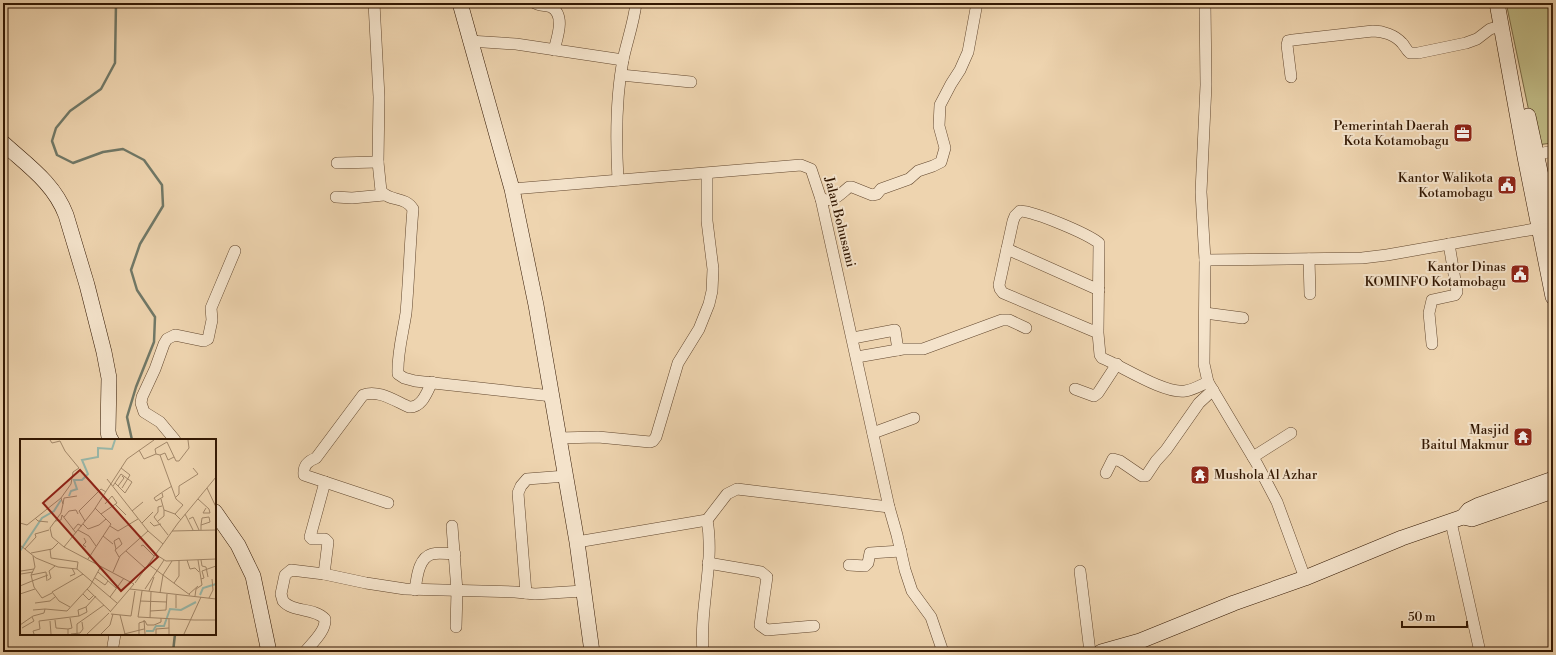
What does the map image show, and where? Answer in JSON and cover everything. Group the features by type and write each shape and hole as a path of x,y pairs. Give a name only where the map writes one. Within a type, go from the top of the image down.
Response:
{"street":[{"path":"374,3 379,97 378,162 381,191 384,195"},
{"path":"460,3 469,41 512,189 536,306 577,542 592,652"},
{"path":"535,3 549,7 557,14 559,25 554,50"},
{"path":"618,180 617,142 621,75 636,3"},
{"path":"821,199 836,199 849,187 872,195 877,194 881,189 909,178 918,170 941,162 945,148 939,126 940,105 960,70 968,52 977,3"},
{"path":"1205,3 1206,85 1201,192 1205,260 1204,364 1211,386 1253,457 1277,502 1305,578"},
{"path":"1497,3 1546,230 1553,297"},
{"path":"1507,3 1528,119 1531,156"},
{"path":"1291,77 1287,45 1288,41 1381,31 1401,42 1410,53 1418,53 1466,43 1477,39 1490,29 1501,26"},
{"path":"469,41 516,44 623,60"},
{"path":"621,75 691,82"},
{"path":"3,143 50,186 62,204 66,215 87,285 104,352 109,378 108,418 110,439"},
{"path":"1531,156 1553,151"},
{"path":"337,163 378,162"},
{"name":"Jalan Bohusami","path":"512,189 708,174 802,165 811,169 814,174 821,199 889,507 905,570 912,591 931,617 943,652"},
{"path":"560,438 598,437 650,442 656,437 678,363 699,329 709,304 712,291 713,269 707,220 708,174"},
{"path":"336,197 352,198 384,195 406,202 413,209 407,298 397,366 398,374 404,378 432,382 552,396"},
{"path":"1098,333 1003,293 1000,289 999,285 1015,216 1020,211 1039,215 1084,234 1100,243 1098,333 1100,355 1102,358 1162,386 1183,391 1211,386"},
{"path":"1205,260 1374,257 1449,244 1546,230"},
{"path":"1432,344 1430,313 1432,300 1455,295 1456,292 1449,244"},
{"path":"1007,249 1099,290"},
{"path":"174,439 160,422 144,412 141,403 142,398 167,339 175,335 204,341 208,339 212,320 211,308 235,251"},
{"path":"1309,259 1310,294"},
{"path":"1205,313 1243,318"},
{"path":"857,357 898,350 923,349 1002,320 1009,320 1026,328"},
{"path":"852,338 895,330 898,350"},
{"path":"1075,389 1094,396 1098,393 1117,364"},
{"path":"388,504 304,475 305,465 309,461 316,458 363,395 370,392 379,394 408,407 412,407 417,406 422,400 432,382"},
{"path":"1106,473 1113,459 1120,461 1142,476 1146,476 1211,386"},
{"path":"873,433 914,418"},
{"path":"1253,457 1291,433"},
{"path":"526,593 518,493 519,489 527,479 566,476"},
{"path":"1457,520 1479,504 1553,479"},
{"path":"324,574 328,542 325,539 312,539 310,537 325,482"},
{"path":"577,542 707,520 727,494 737,489 889,507"},
{"path":"1101,652 1142,646 1234,603 1305,578 1402,538 1457,520 1472,519 1553,491"},
{"path":"216,513 238,546 253,576 269,652"},
{"path":"703,652 702,625 709,541 707,520"},
{"path":"1457,520 1480,652"},
{"path":"452,526 457,591 456,627"},
{"path":"849,565 865,566 868,563 870,553 901,551"},
{"path":"416,590 419,568 427,557 433,554 455,554"},
{"path":"708,563 761,572 765,574 767,577 760,625 762,628 767,630 814,626"},
{"path":"305,652 322,631 326,623 325,619 315,613 286,604 283,601 281,594 283,582 285,575 291,570 324,574 386,587 416,590 535,594 583,591"},
{"path":"1080,571 1090,652"},
{"path":"112,652 115,635"}],"shaded area":[{"path":"1523,3 1553,3 1553,143 1536,145 1507,7"}],"waterway":[{"path":"116,3 115,63 101,89 70,111 56,128 52,141 57,155 73,163 103,152 123,149 144,160 162,185 163,206 140,244 131,270 137,290 155,317 154,342 136,387 127,417 132,439"},
{"path":"173,652 175,635"}],"place":[{"name":"Pemerintah Daerah Kota Kotamobagu","path":"1463,133"},
{"name":"Kantor Walikota Kotamobagu","path":"1507,185"},
{"name":"Kantor Dinas KOMINFO Kotamobagu","path":"1520,274"},
{"name":"Masjid Baitul Makmur","path":"1523,437"},
{"name":"Mushola Al Azhar","path":"1200,475"}]}
